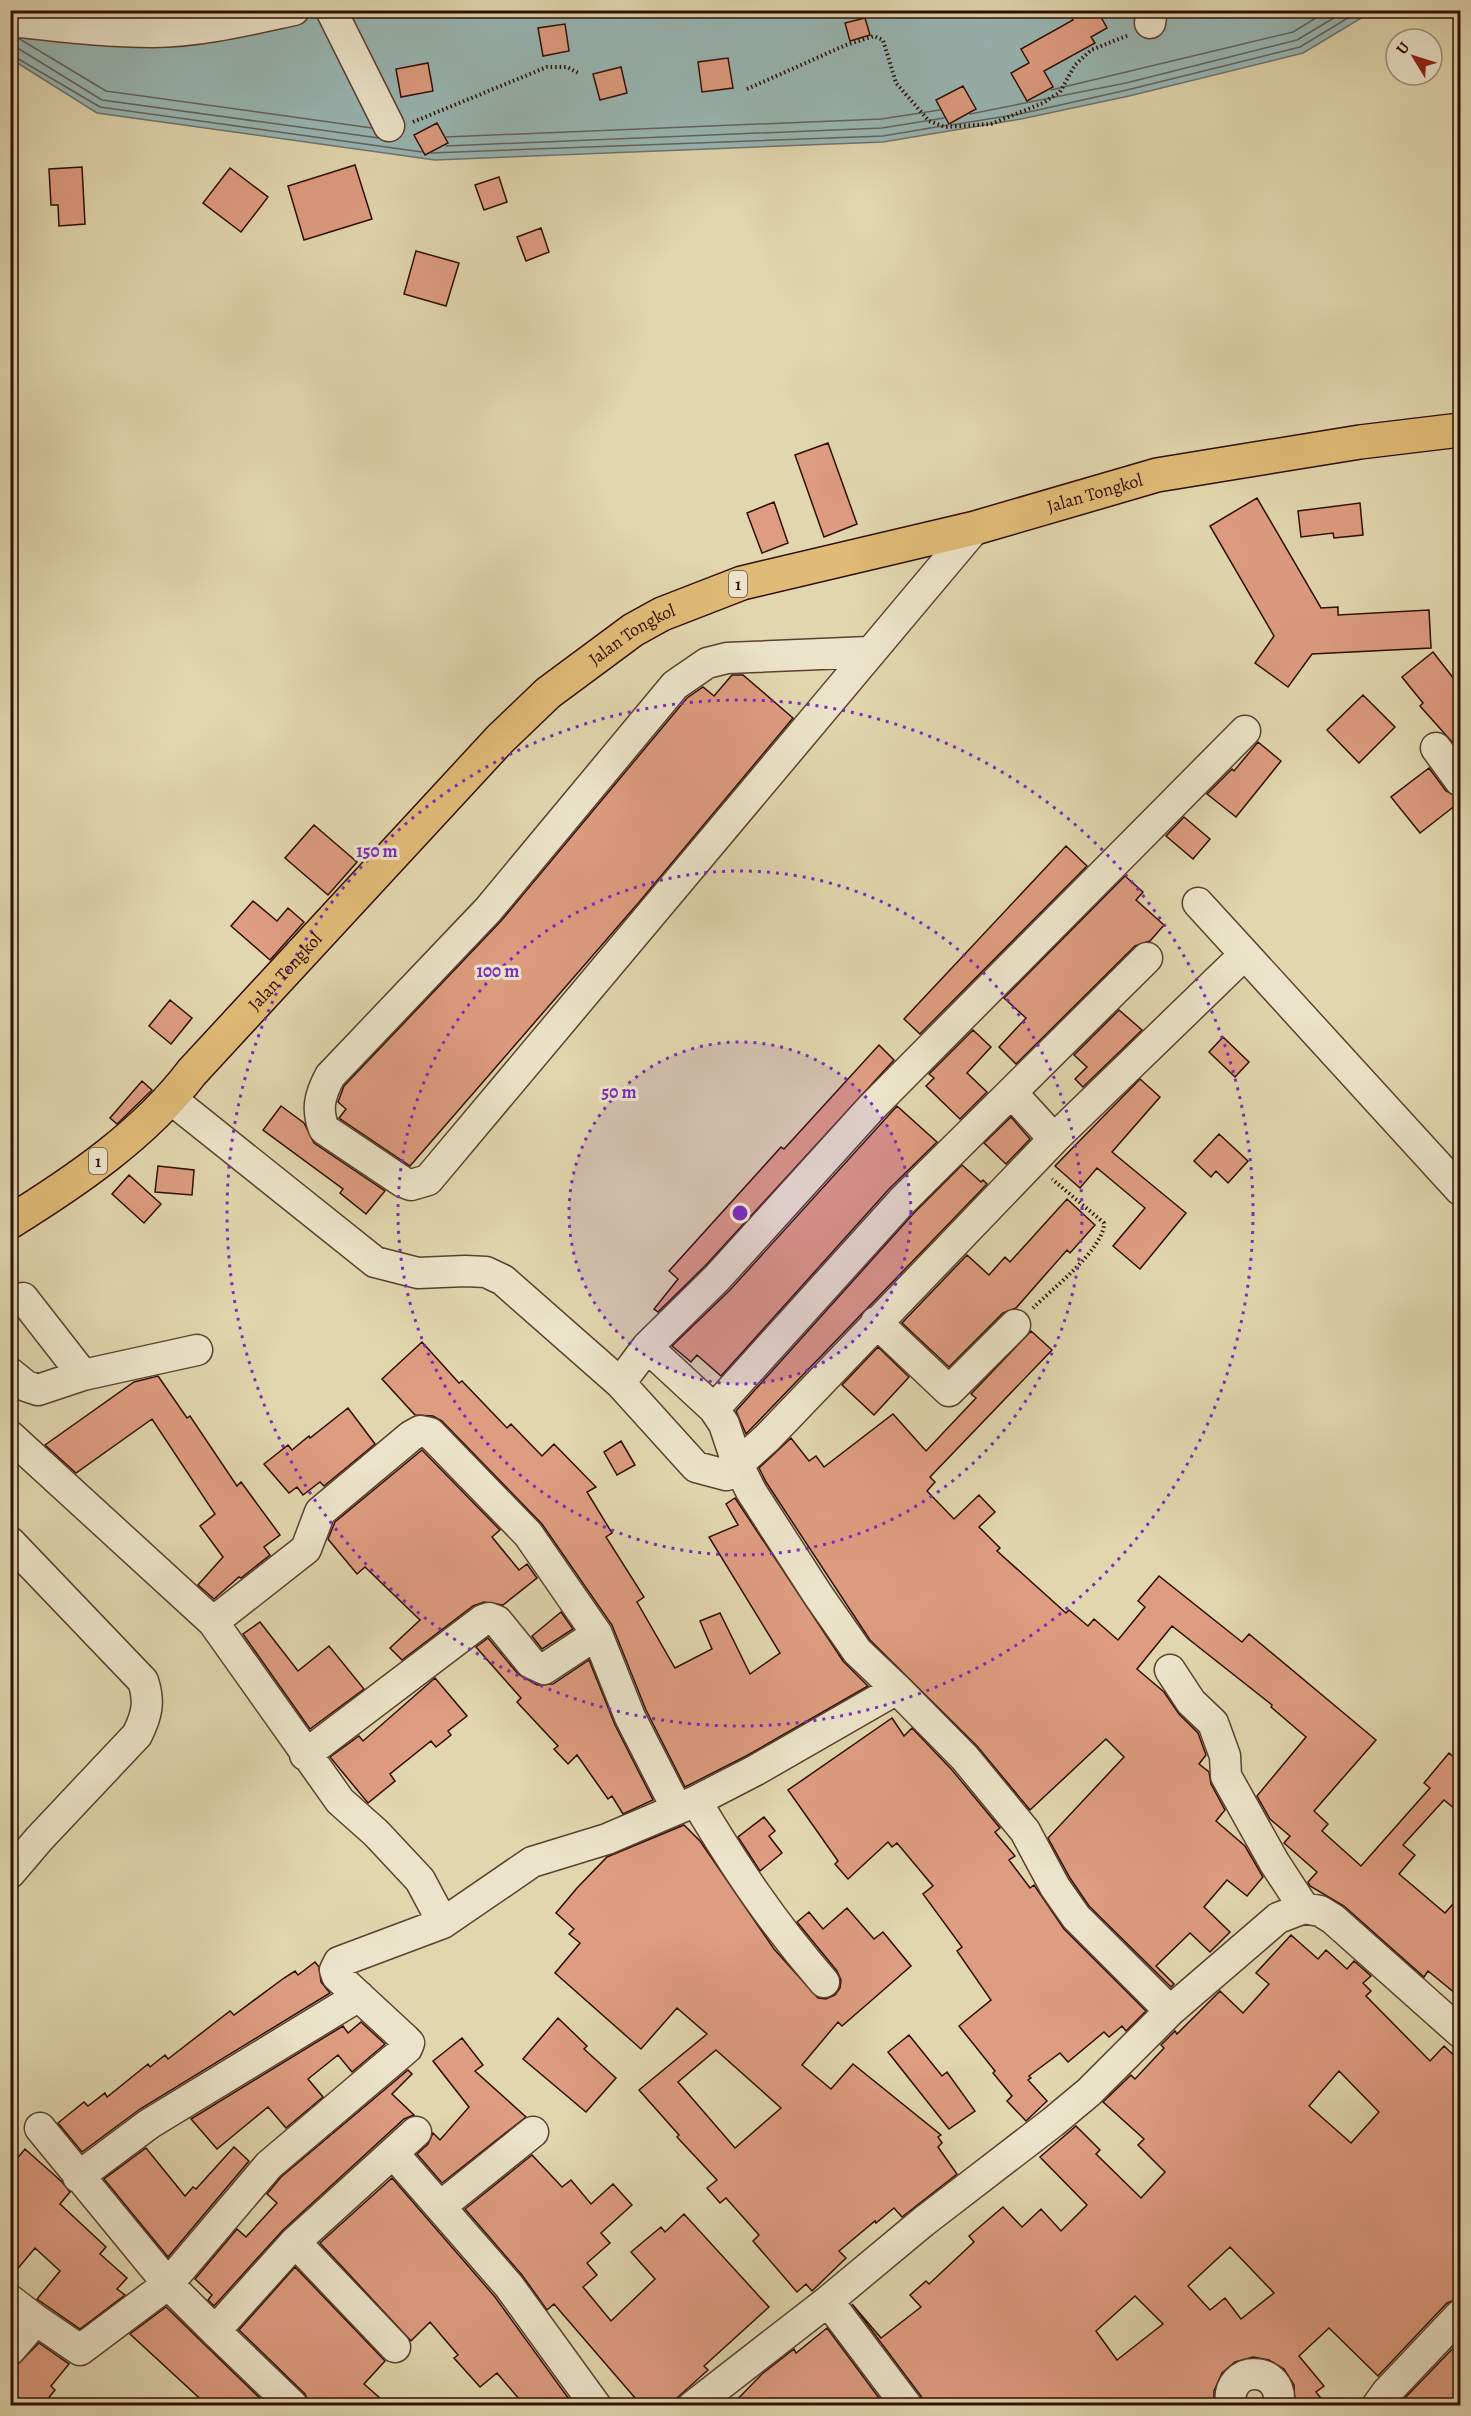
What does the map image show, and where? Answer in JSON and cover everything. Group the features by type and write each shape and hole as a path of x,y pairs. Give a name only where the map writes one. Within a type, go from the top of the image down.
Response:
{"highway":[{"name":"Jalan Tongkol","path":"10,1222 68,1185 180,1087 500,739 548,693 600,652 662,614 742,583 975,528 1156,475 1359,442 1461,430"}],"street":[{"path":"10,21 93,30 155,32 233,23 294,10"},
{"path":"331,10 388,126"},
{"path":"869,652 727,658 707,663 675,685 488,910 330,1076 320,1097 318,1114 324,1129 403,1182 411,1185 428,1180 975,528"},
{"path":"620,1383 647,1347 717,1278 871,1108 1245,731"},
{"path":"1436,748 1461,781"},
{"path":"1198,903 1461,1190"},
{"path":"722,1469 767,1437 1032,1161 1244,955"},
{"path":"714,1409 902,1201 1147,958"},
{"path":"180,1087 375,1262 418,1274 486,1272 503,1280 620,1383 696,1467 722,1469 757,1500 857,1651 965,1758 1025,1831 1055,1887 1076,1917 1170,2010"},
{"path":"1012,1093 1054,1139"},
{"path":"23,1298 82,1375"},
{"path":"876,1322 949,1391 1015,1325"},
{"path":"647,1347 714,1409 724,1424 722,1469"},
{"path":"10,1373 26,1386 38,1390 82,1375 196,1350"},
{"path":"213,1622 306,1549 320,1512 420,1431 430,1433 528,1534 597,1634 630,1717 686,1805 782,1933 824,1982"},
{"path":"10,1436 213,1622 305,1755 340,1801 376,1833 420,1880 443,1923"},
{"path":"10,1542 143,1681 149,1697 147,1716 137,1735 10,1873"},
{"path":"305,1755 483,1620 489,1618 496,1621 531,1663 544,1669 548,1669 597,1634"},
{"path":"1170,1670 1191,1702 1213,1723 1225,1756 1226,1776 1274,1862 1305,1908"},
{"path":"10,2300 80,2350 168,2284 269,2165 409,2046 405,2039 337,1976 335,1970 339,1962 443,1923 532,1862 608,1839 686,1805 897,1689"},
{"path":"693,2406 1084,2097 1170,2010 1278,1918 1305,1908 1320,1911 1333,1919 1461,2032"},
{"path":"78,2177 149,2124 358,1996"},
{"path":"40,2128 168,2284 293,2406"},
{"path":"215,2331 295,2242 416,2132"},
{"path":"441,2206 533,2132"},
{"path":"393,2153 509,2286 596,2406"},
{"path":"295,2242 395,2347"},
{"path":"828,2301 905,2405"},
{"path":"1377,2406 1387,2392 1461,2315"},
{"path":"10,2350 36,2320"},
{"path":"1231,2406 1231,2390 1234,2383 1240,2377 1256,2373 1264,2375 1276,2386 1279,2394 1278,2406"}],"path":[{"path":"747,89 846,45 874,36 884,40 896,83 929,121 945,127 991,124 1043,103 1060,92 1075,65 1091,50 1143,30 1151,17"},
{"path":"388,126 406,125 548,67 567,68 580,74"},
{"path":"1015,1325 1093,1249 1104,1231 1104,1223 1032,1161"}],"water":[{"path":"10,11 1373,11 1303,53 1129,96 1021,119 883,142 435,160 97,113 11,59"}],"building":[{"path":"1067,10 1097,10 1107,28 1091,37 1095,43 1044,71 1053,87 1027,101 1011,73 1029,63 1021,49 1073,20"},
{"path":"865,18 870,35 850,41 845,23"},
{"path":"565,24 569,51 543,56 538,28"},
{"path":"728,58 733,88 702,92 698,62"},
{"path":"428,63 433,91 401,97 396,69"},
{"path":"621,67 627,93 600,100 593,74"},
{"path":"963,86 976,109 949,124 936,100"},
{"path":"437,123 448,143 425,155 414,135"},
{"path":"355,165 372,219 304,240 288,186"},
{"path":"82,167 85,224 59,226 58,205 51,205 49,169"},
{"path":"230,168 268,197 241,232 203,203"},
{"path":"499,177 507,202 484,210 475,185"},
{"path":"541,228 549,252 526,261 517,237"},
{"path":"416,251 459,263 446,306 404,294"},
{"path":"828,443 857,524 824,537 795,455"},
{"path":"1257,498 1321,608 1338,607 1338,615 1429,610 1431,648 1312,654 1288,687 1255,663 1274,636 1210,526"},
{"path":"774,502 788,543 762,553 747,513"},
{"path":"1360,503 1363,535 1334,538 1333,533 1301,537 1298,511"},
{"path":"1433,652 1461,688 1461,752 1420,706 1423,703 1402,677"},
{"path":"732,675 743,675 793,718 640,901 410,1166 339,1118 346,1109 338,1102 344,1086 501,921 687,698 703,687 714,696"},
{"path":"1363,695 1395,727 1359,763 1327,730"},
{"path":"1258,742 1281,761 1236,817 1207,794 1232,769 1234,771"},
{"path":"1429,768 1446,791 1461,798 1461,801 1420,833 1391,797"},
{"path":"1184,817 1210,839 1193,859 1166,836"},
{"path":"314,825 357,862 328,895 285,858"},
{"path":"1066,846 1087,866 920,1034 904,1019"},
{"path":"1125,876 1143,892 1136,900 1164,925 1150,941 1135,946 1016,1064 999,1047 1026,1018 1004,998"},
{"path":"253,901 277,921 288,908 304,922 270,960 231,926"},
{"path":"170,1000 192,1018 171,1044 149,1026"},
{"path":"1119,1010 1142,1030 1083,1087 1075,1079 1087,1067 1074,1055"},
{"path":"973,1030 991,1047 967,1073 987,1092 960,1119 926,1086 934,1078 929,1074"},
{"path":"1223,1037 1249,1062 1235,1077 1209,1052"},
{"path":"879,1045 894,1060 705,1266 658,1312 654,1309 678,1279 669,1271 781,1147 784,1149"},
{"path":"1140,1079 1160,1097 1112,1152 1186,1213 1140,1269 1113,1246 1145,1208 1097,1168 1080,1188 1055,1166"},
{"path":"142,1081 152,1090 117,1124 110,1118"},
{"path":"281,1106 304,1123 314,1143 385,1191 366,1214 340,1193 343,1189 263,1130"},
{"path":"897,1106 937,1142 889,1189 721,1376 697,1355 691,1362 672,1346 730,1290"},
{"path":"1011,1117 1030,1139 1006,1164 984,1143"},
{"path":"1219,1134 1248,1161 1228,1183 1216,1171 1211,1177 1194,1161"},
{"path":"962,1165 981,1182 983,1180 987,1184 746,1434 736,1411 914,1213"},
{"path":"158,1166 194,1170 192,1195 155,1192"},
{"path":"129,1175 161,1204 144,1223 112,1194"},
{"path":"1067,1199 1095,1225 1070,1253 1067,1250 1016,1308 1003,1313 949,1367 902,1323 967,1255 989,1275 1005,1257 1010,1262"},
{"path":"1031,1331 1052,1350 930,1477 935,1482 927,1491 954,1519 979,1495 995,1512 979,1527 1000,1548 997,1551 1066,1613 1069,1610 1088,1626 1094,1619 1118,1640 1145,1607 1138,1601 1159,1576 1242,1642 1249,1634 1376,1740 1314,1811 1328,1824 1322,1831 1361,1866 1430,1788 1424,1783 1449,1753 1461,1763 1461,1814 1444,1800 1403,1845 1415,1855 1399,1874 1445,1913 1461,1895 1461,1998 1428,1971 1424,1977 1344,1906 1310,1886 1308,1882 1317,1872 1284,1843 1290,1836 1270,1819 1257,1796 1306,1737 1271,1707 1272,1705 1172,1626 1137,1669 1164,1692 1179,1714 1198,1733 1206,1755 1199,1764 1209,1772 1211,1784 1225,1810 1216,1821 1245,1846 1263,1877 1247,1896 1227,1880 1204,1907 1230,1932 1210,1952 1190,1933 1156,1966 1174,1984 1171,1987 1089,1906 1070,1878 1048,1838 1124,1757 1106,1739 1030,1810 977,1746 870,1640 766,1482 759,1468 791,1438 809,1461 816,1456 824,1467 893,1414 926,1451 976,1398 971,1394"},
{"path":"422,1342 459,1383 462,1381 507,1428 511,1424 542,1456 554,1444 596,1487 587,1492 612,1533 606,1537 644,1597 637,1602 675,1668 712,1649 700,1621 720,1613 750,1674 780,1653 709,1537 738,1525 726,1504 735,1498 843,1661 868,1686 748,1755 685,1787 646,1710 612,1625 542,1524 442,1421 433,1416 415,1415 382,1379"},
{"path":"878,1347 909,1377 874,1415 842,1385"},
{"path":"158,1376 187,1418 190,1416 237,1486 241,1482 280,1535 264,1547 270,1555 241,1578 239,1577 214,1599 198,1585 223,1557 200,1526 215,1514 152,1419 76,1473 45,1445 134,1382"},
{"path":"348,1408 375,1444 324,1486 320,1482 303,1495 297,1487 289,1493 264,1464 288,1445 292,1450 309,1436 310,1438"},
{"path":"621,1441 635,1465 617,1475 604,1452"},
{"path":"422,1450 500,1530 492,1537 519,1570 527,1564 537,1578 503,1605 484,1602 473,1606 402,1660 390,1648 420,1620 365,1567 357,1574 328,1539 335,1522"},
{"path":"561,1612 573,1629 542,1649 532,1636"},
{"path":"260,1622 298,1671 329,1646 364,1689 310,1729 243,1634"},
{"path":"488,1638 518,1674 537,1685 553,1684 589,1660 615,1725 653,1800 623,1814 612,1796 608,1799 577,1755 568,1764 554,1749 558,1746 517,1702 521,1698 476,1647"},
{"path":"435,1678 467,1716 448,1731 451,1735 436,1747 431,1741 390,1774 395,1781 368,1803 330,1757 359,1736 363,1741"},
{"path":"892,1718 904,1736 912,1728 952,1770 1000,1828 995,1832 1015,1856 1009,1860 1030,1888 1034,1885 1064,1929 1146,2011 1126,2031 1122,2026 1109,2037 1104,2032 1068,2062 1060,2053 1029,2076 1031,2078 1028,2080 1047,2101 1026,2121 1007,2101 1012,2096 959,2026 991,2000 957,1951 962,1947 923,1894 933,1886 897,1843 892,1847 888,1842 848,1879 835,1864 838,1861 788,1790"},
{"path":"764,1817 775,1831 769,1836 782,1853 760,1871 738,1837"},
{"path":"684,1825 700,1841 774,1949 818,1998 826,1999 835,1995 840,1988 841,1980 837,1971 797,1922 809,1912 823,1929 847,1908 874,1939 883,1932 911,1966 842,2026 838,2022 802,2065 831,2089 853,2064 941,2135 938,2137 942,2143 938,2147 957,2174 902,2217 894,2208 876,2223 875,2221 839,2251 846,2258 812,2291 806,2284 797,2292 753,2241 759,2235 726,2198 720,2203 707,2188 717,2180 677,2137 679,2135 639,2090 707,2034 677,2008 641,2049 555,1973 580,1943 569,1934 574,1929 556,1913 607,1857","holes":["716,2050 781,2108 735,2148 678,2082"]},
{"path":"1291,1935 1318,1959 1326,1950 1347,1969 1354,1961 1371,1976 1363,1983 1371,1991 1366,1996 1430,2061 1444,2046 1461,2062 1461,2298 1447,2303 1378,2376 1329,2328 1299,2356 1324,2386 1316,2392 1327,2406 1295,2406 1294,2385 1284,2369 1269,2360 1253,2357 1235,2362 1222,2373 1214,2391 1214,2406 924,2406 921,2396 852,2304 881,2338 921,2307 910,2295 926,2281 929,2284 974,2242 969,2236 1003,2207 1022,2227 1041,2209 1061,2231 1087,2205 1040,2157 1076,2126 1100,2150 1096,2154 1141,2198 1165,2172 1138,2145 1144,2139 1103,2102 1131,2075 1135,2079 1164,2048 1161,2045 1175,2031 1177,2034 1220,1991 1243,2013 1269,1984 1256,1973","holes":["1339,2071 1379,2112 1351,2143 1309,2106","1230,2247 1274,2293 1241,2319 1225,2298 1210,2310 1188,2286","1135,2296 1163,2324 1117,2360 1096,2331"]},
{"path":"315,1962 319,1967 321,1982 330,1993 140,2109 82,2152 58,2123 84,2102 88,2106 105,2093 107,2097 148,2064 150,2067 165,2055 168,2059 230,2011 234,2015 284,1978 295,1971 298,1975"},
{"path":"558,2018 587,2046 584,2049 616,2078 586,2112 523,2059"},
{"path":"361,2022 385,2044 352,2072 338,2055 308,2079 323,2097 286,2128 268,2107 217,2149 191,2119 343,2026 348,2033"},
{"path":"909,2035 942,2076 947,2072 975,2111 949,2129 888,2052"},
{"path":"462,2038 483,2065 475,2071 526,2117 442,2183 417,2154 428,2144 433,2133 440,2140 469,2107 433,2061"},
{"path":"408,2070 412,2074 392,2094 414,2115 404,2119 283,2230 214,2306 208,2300 212,2295 195,2279 237,2229 246,2237 277,2203 267,2194 281,2177"},
{"path":"234,2147 249,2161 168,2257 104,2179 146,2148 185,2196 193,2187 196,2189"},
{"path":"25,2149 70,2192 60,2204 106,2247 100,2254 127,2278 117,2289 125,2295 80,2329 37,2299 60,2271 35,2248 10,2278 10,2167"},
{"path":"532,2155 562,2187 571,2180 591,2204 613,2184 632,2205 601,2233 610,2243 587,2263 597,2275 583,2287 611,2321 655,2279 631,2252 661,2227 665,2232 684,2214 769,2307 704,2366 708,2370 668,2406 642,2406 554,2304 547,2310 522,2275 465,2209"},
{"path":"392,2178 495,2297 574,2406 525,2406 497,2373 480,2387 454,2358 458,2355 430,2322 411,2341 320,2243"},
{"path":"295,2267 385,2361 364,2384 389,2406 310,2406 305,2394 239,2330"},
{"path":"166,2307 268,2406 208,2406 130,2334"},
{"path":"827,2328 885,2406 731,2406 762,2374 794,2349 796,2353"},
{"path":"1461,2340 1461,2406 1399,2406 1400,2403"},
{"path":"39,2343 69,2364 51,2386 55,2390 42,2406 10,2406 10,2372"}]}
